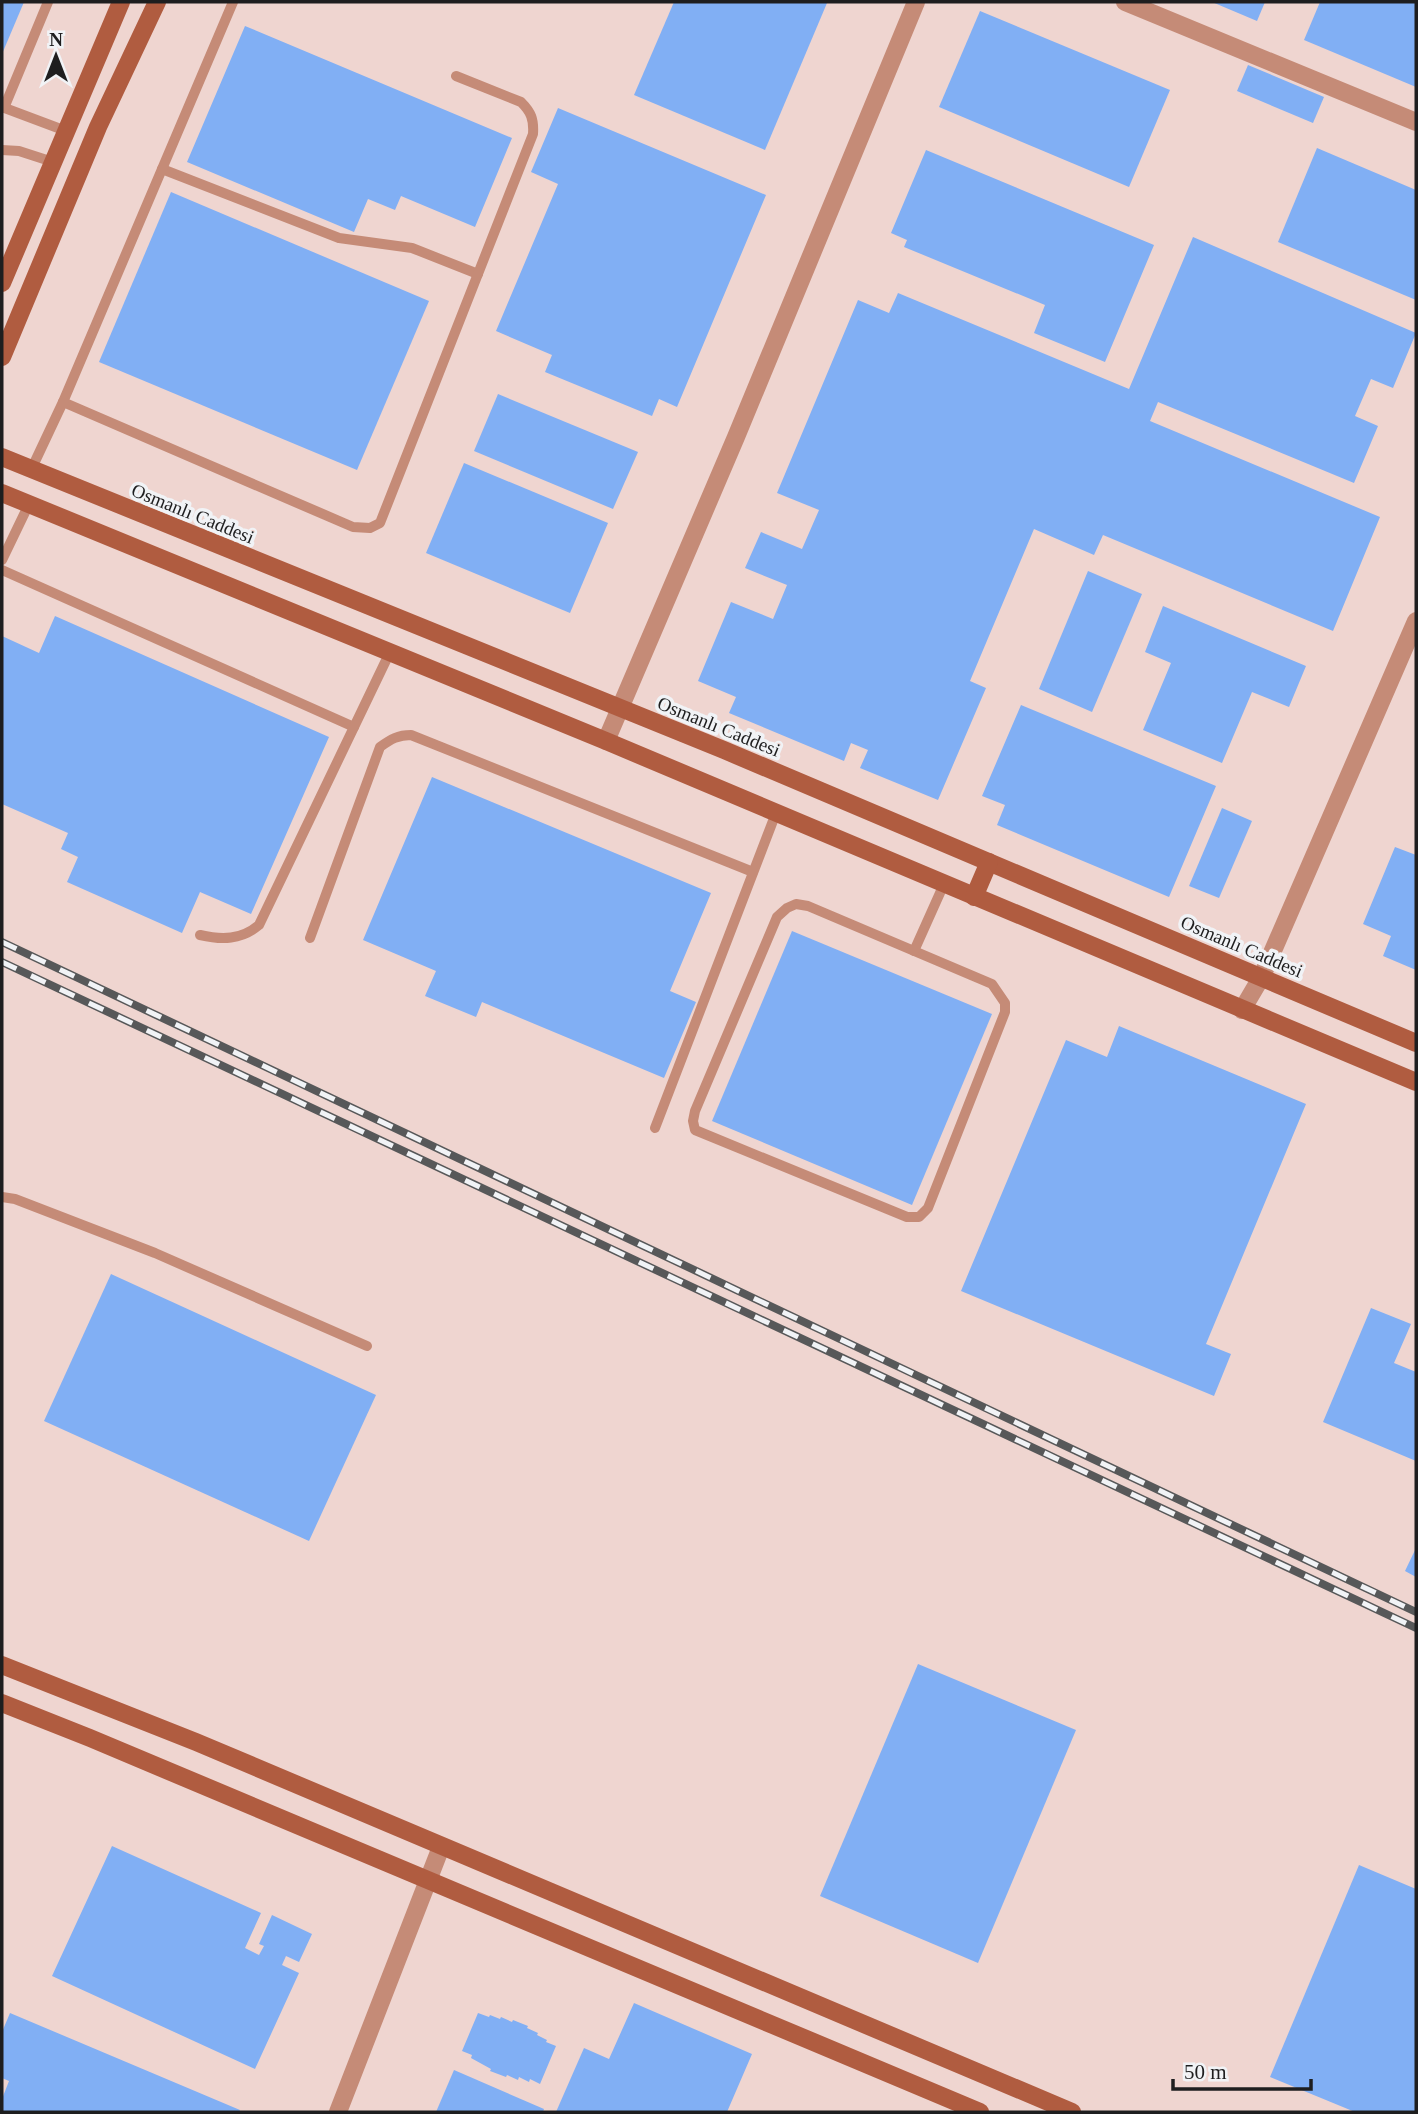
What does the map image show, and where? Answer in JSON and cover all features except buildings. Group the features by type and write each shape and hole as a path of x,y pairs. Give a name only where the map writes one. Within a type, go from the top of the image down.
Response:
{"street":[{"path":"2,283 121,2"},
{"path":"2,357 98,127 157,2"},
{"path":"606,741 916,2"},
{"path":"1125,2 1416,122"},
{"name":"Osmanlı Caddesi","path":"2,457 621,709 1416,1042"},
{"path":"2,493 606,741 1416,1082"},
{"path":"1242,1010 1262,976 1416,621"},
{"path":"974,897 989,862"},
{"path":"2,1665 196,1742 1072,2112"},
{"path":"2,1703 980,2112"},
{"path":"338,2112 442,1847"}],"lane":[{"path":"48,2 3,107 66,131"},
{"path":"31,470 63,402 233,2"},
{"path":"63,402 353,527 370,528 380,523 533,134 534,120 521,102 456,76"},
{"path":"2,162 5,150 53,162"},
{"path":"162,169 339,238 412,248 478,274"},
{"path":"2,560 29,505"},
{"path":"2,570 354,727"},
{"path":"200,935 231,939 249,933 259,925 390,652"},
{"path":"310,938 380,747 402,735 411,735 753,872"},
{"path":"655,1128 776,813"},
{"path":"914,951 944,884"},
{"path":"796,904 808,906 914,951 992,984 1005,1003 1005,1012 928,1208 919,1217 907,1217 695,1130 695,1111 777,917 787,908 796,904"},
{"path":"2,1197 15,1199 155,1253 367,1346"}],"shaded area":[{"path":"2,2 1416,2 1416,2112 2,2112"}],"railway":[{"path":"2,942 1416,1612"},
{"path":"2,962 1416,1628"}]}
